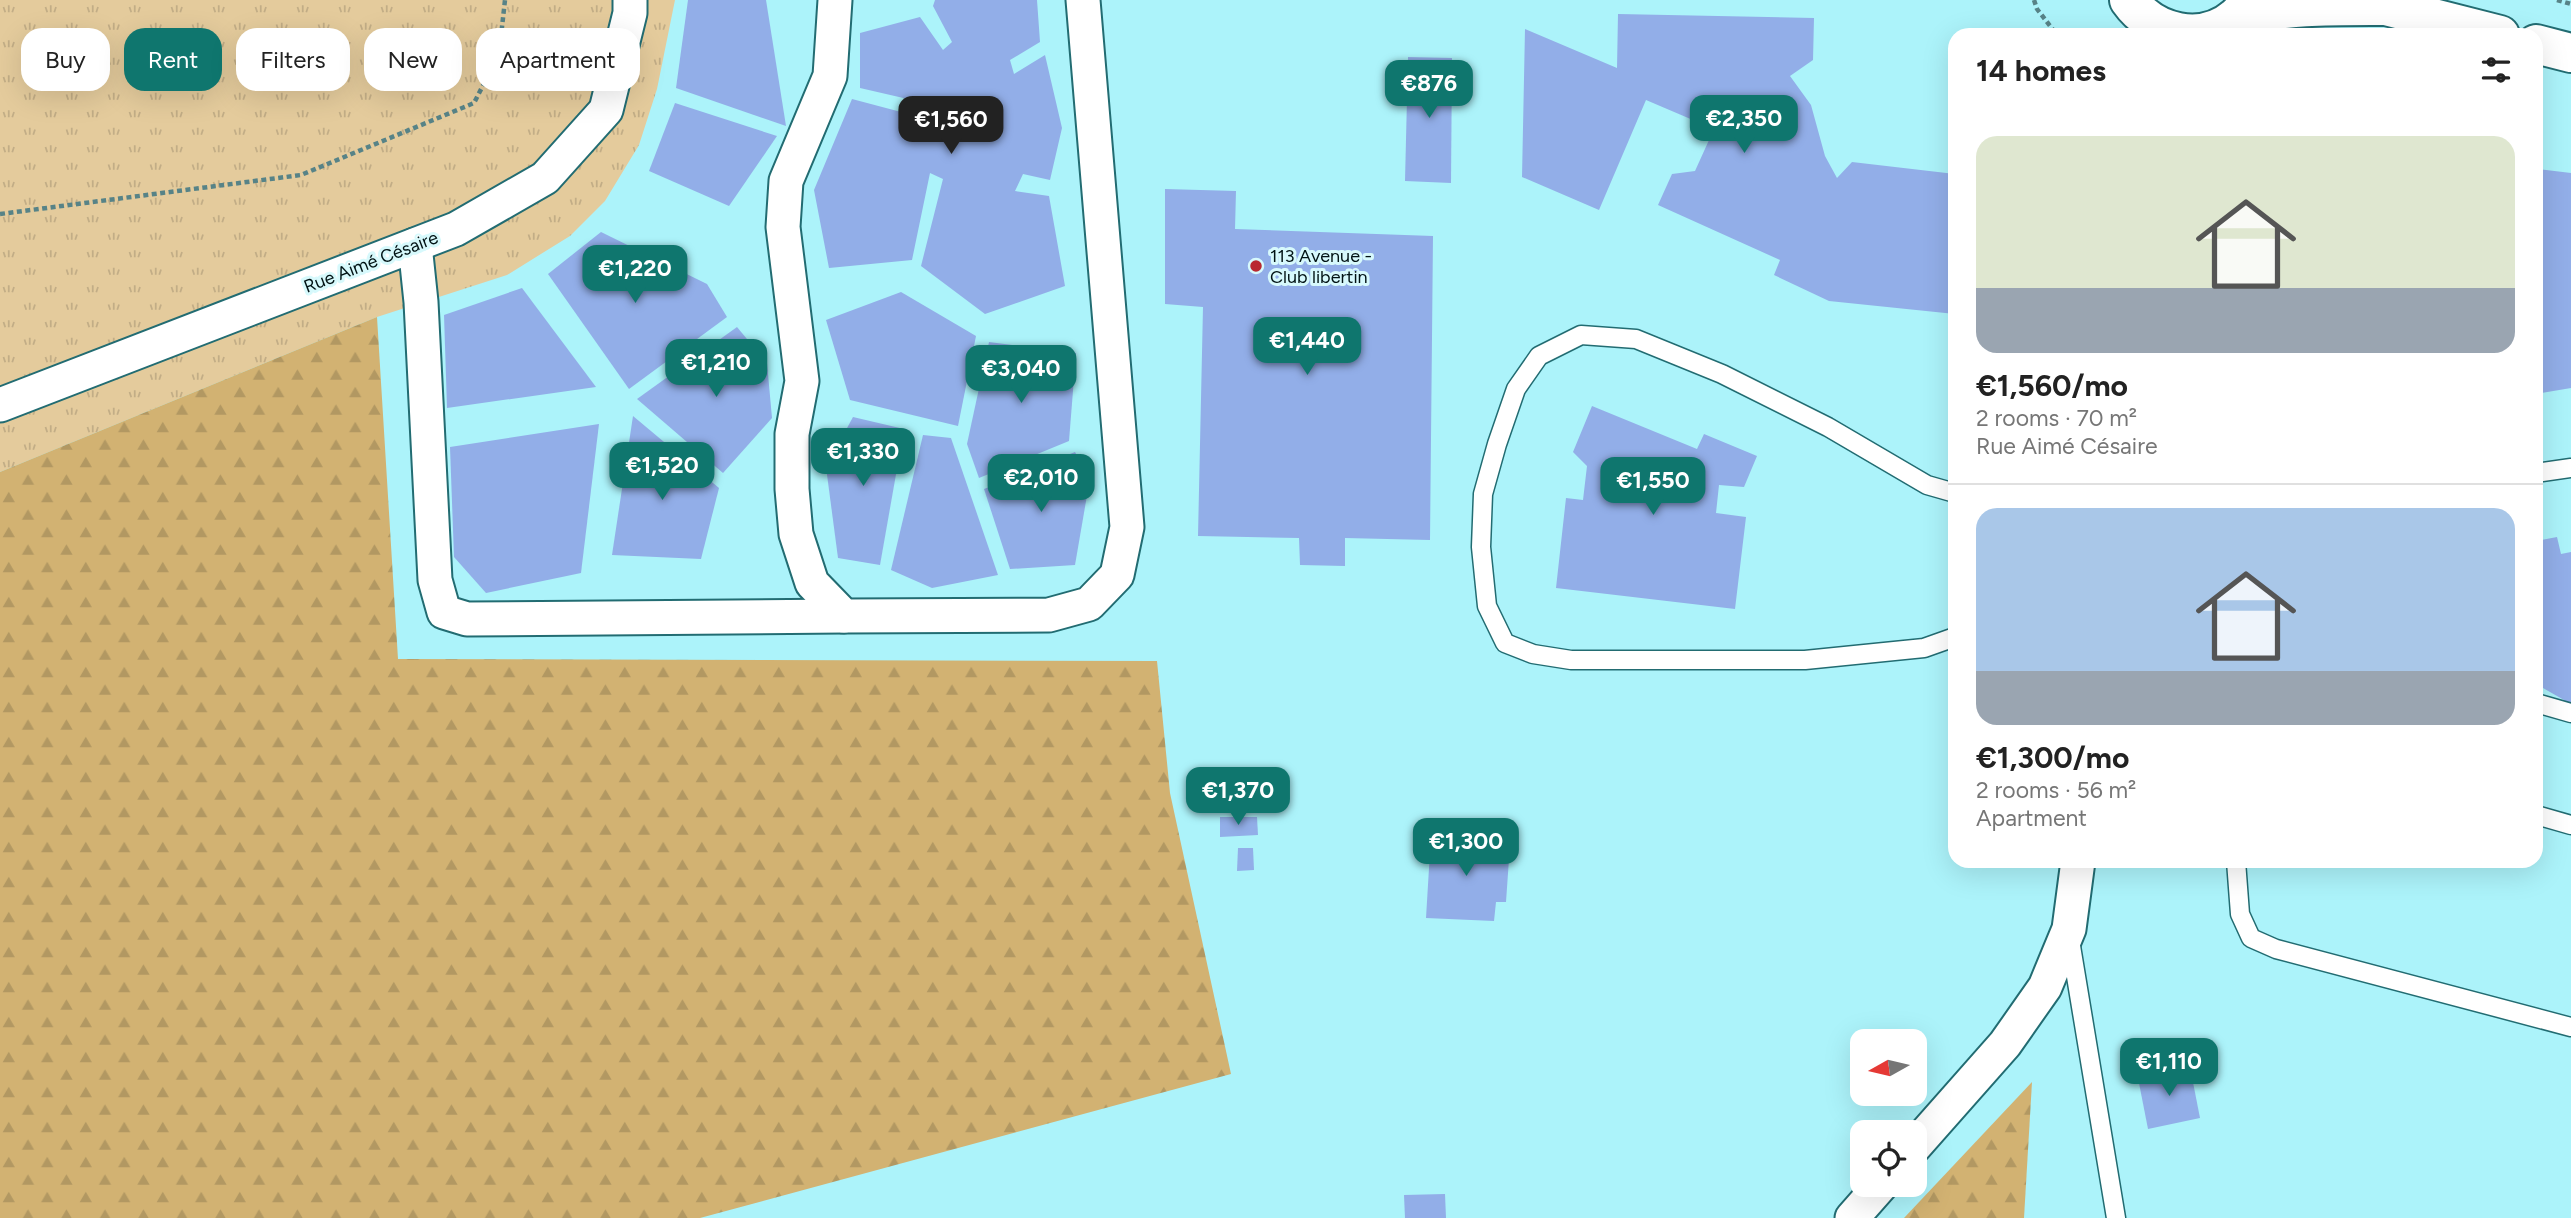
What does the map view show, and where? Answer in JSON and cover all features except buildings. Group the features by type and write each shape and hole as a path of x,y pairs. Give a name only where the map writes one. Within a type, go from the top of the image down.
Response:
{"street":[{"name":"Rue Aimé Césaire","path":"0,405 456,229 545,178 606,110 630,13 630,0"},
{"path":"835,0 830,76 786,181 783,227 802,381 792,434 792,489 796,534 812,583 844,616"},
{"path":"415,245 421,302 435,580 443,612 467,619 1049,615 1089,604 1117,575 1127,527 1083,0"},
{"path":"2208,28 2267,10 2379,3 2474,28"},
{"path":"2137,11 2163,28"},
{"path":"2543,46 2571,53"},
{"path":"1927,1132 2012,1035 2045,987 2069,929 2077,868"},
{"path":"1852,1218 1870,1197"}],"lane":[{"path":"1948,491 1927,485 1828,427 1722,374 1636,338 1581,335 1539,356 1516,389 1483,494 1481,547 1487,606 1505,643 1533,654 1571,660 1805,660 1924,648 1948,639"},
{"path":"2543,472 2571,468"},
{"path":"2543,705 2571,713"},
{"path":"2543,818 2571,825"},
{"path":"2237,868 2240,914 2251,938 2276,949 2571,1027"},
{"path":"2069,929 2116,1218"}],"path":[{"path":"0,215 302,175 462,109 474,103 499,54 505,0"},
{"path":"2034,0 2037,9 2052,28"},
{"path":"2557,0 2571,4"}],"green space":[{"path":"0,0 675,0 657,89 639,145 605,201 570,236 507,275 377,317 0,472"},
{"path":"377,317 398,659 1157,661 1170,793 1231,1074 700,1218 0,1218 0,472"},
{"path":"2032,1082 2024,1218 1904,1218 1924,1197 1927,1197 1927,1194"}],"place":[{"name":"113 Avenue - Club libertin","path":"1256,266"}]}
